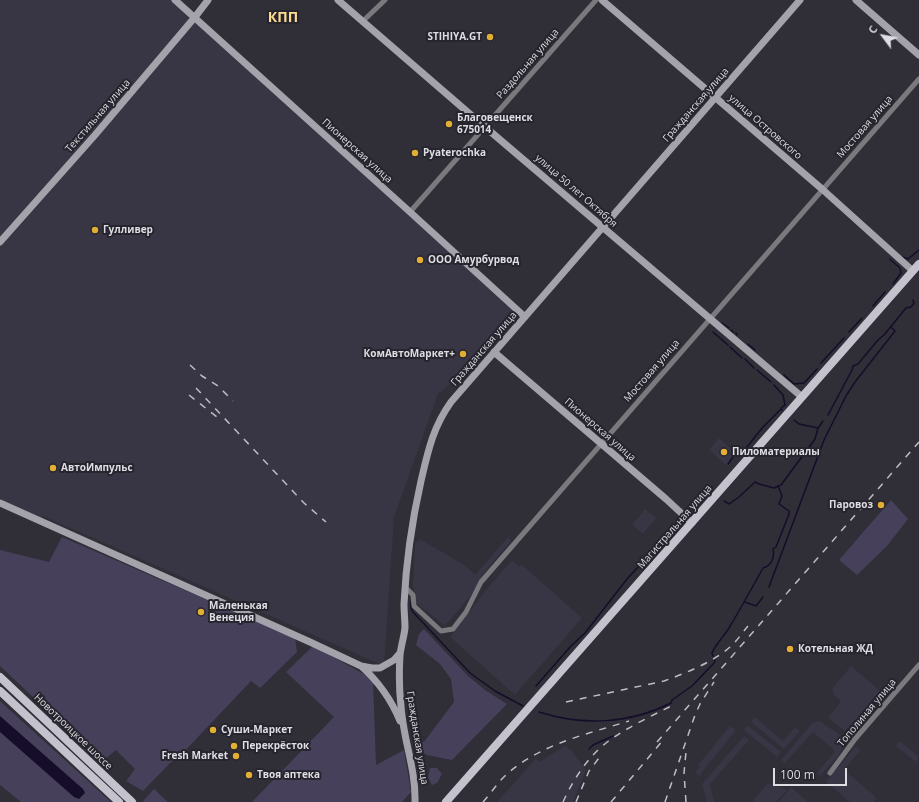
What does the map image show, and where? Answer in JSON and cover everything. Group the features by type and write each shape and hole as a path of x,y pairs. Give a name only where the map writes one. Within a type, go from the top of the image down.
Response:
{"main road":[{"name":"Магистральная улица","path":"449,799 550,686 919,264"},
{"name":"Новотроицкое шоссе","path":"0,677 132,802"},
{"name":"Новотроицкое шоссе","path":"0,691 119,802"}],"street":[{"name":"Пионерская улица","path":"175,0 525,317"},
{"name":"Текстильная улица","path":"0,242 95,134 208,0"},
{"name":"улица 50 лет Октября","path":"338,0 802,397"},
{"path":"362,22 385,0"},
{"name":"Раздольная улица","path":"410,212 596,0"},
{"name":"улица Островского","path":"602,0 822,190 913,271"},
{"name":"Гражданская улица","path":"415,802 412,771 401,708 399,680 400,653 405,628 404,605 406,577 415,508 430,442 442,413 800,0"},
{"path":"856,0 919,55"},
{"name":"Мостовая улица","path":"406,588 413,595 414,606 442,631 453,629 466,612 481,582 919,78"},
{"name":"Пионерская улица","path":"494,352 692,523"},
{"path":"0,503 361,666 380,668 394,660 400,653"},
{"name":"Тополиная улица","path":"830,773 855,739 919,665"},
{"path":"361,666 374,677 385,690 404,729"}],"shaded area":[{"path":"0,0 173,0 518,315 483,357 438,394 394,517 384,666 43,516 41,518 0,500"},
{"path":"719,438 737,454 727,466 709,450"},
{"path":"891,500 908,519 887,546 857,575 839,560"},
{"path":"645,509 656,518 643,534 632,525"},
{"path":"62,537 295,638 297,652 260,688 251,681 180,756 174,759 143,791 126,781 135,769 116,750 104,760 96,756 0,666 0,550 49,562"},
{"path":"508,537 511,541 482,575 478,587 445,626 415,602 413,585 415,544 420,539 466,566 475,575"},
{"path":"512,560 519,567 521,564 582,618 515,695 450,637 485,591"},
{"path":"424,629 468,676 485,690 507,704 452,760 427,755 417,749 418,742 424,742 454,702 451,679 440,664 416,645 419,634"},
{"path":"313,646 373,679 376,765 404,750 411,792 402,802 252,802 334,717 286,672"},
{"path":"851,666 880,691 860,715 863,718 859,722 855,720 845,731 828,718 841,701 834,695 832,689"},
{"path":"0,701 111,802 21,802 0,785"},
{"path":"0,716 83,789 85,793 79,799 74,797 0,732"},
{"path":"755,717 783,741 795,727 800,731 784,749 751,722"},
{"path":"820,721 847,740 838,756 820,776 817,773 835,751 813,732 785,763 781,760 812,723"},
{"path":"730,726 736,730 699,776 695,773 700,767 698,765"},
{"path":"748,726 781,752 777,757 744,730"},
{"path":"744,736 749,740 710,784 714,802 707,802 702,784"},
{"path":"900,741 919,757 916,762 896,746"},
{"path":"566,745 586,770 573,802 497,802 536,758 539,762"},
{"path":"856,746 861,750 844,770 877,798 874,802 850,802 826,782"},
{"path":"430,768 437,768 442,774 437,783 432,785 428,778"},
{"path":"768,783 787,790 776,802 752,802"},
{"path":"791,787 807,801 807,802 779,802"},
{"path":"154,789 168,802 144,802 143,801"}],"waterway":[{"path":"902,257 908,259 919,250"},
{"path":"890,259 900,268 901,273 893,284"},
{"path":"873,306 885,292"},
{"path":"828,415 853,366 858,364 906,308 911,307 914,303 913,300"},
{"path":"849,332 862,318"},
{"path":"722,323 729,328"},
{"path":"769,587 824,440 846,396 855,382 895,331 891,327"},
{"path":"713,332 728,345"},
{"path":"821,363 844,338"},
{"path":"748,344 755,350"},
{"path":"730,347 742,358"},
{"path":"745,359 754,368"},
{"path":"784,375 794,384 804,383 817,369"},
{"path":"757,370 771,382"},
{"path":"728,464 733,457 747,447 763,427 780,410 782,410 781,408 785,405 783,395 774,385"},
{"path":"794,420 799,424 818,428 823,421"},
{"path":"724,501 729,504 755,482 774,488 781,485 815,439 818,428"},
{"path":"713,656 712,653 729,628 763,568 766,567 773,558 773,549 776,547 789,514 789,511 779,504 782,496 778,486"},
{"path":"695,509 712,487"},
{"path":"536,686 571,646 585,633 627,579 673,529 678,521"},
{"path":"745,602 756,606 763,597"},
{"path":"411,602 413,612 470,673 495,691 523,706"},
{"path":"539,712 589,721 623,719 639,715 671,703 672,700 692,686 714,663 715,660"},
{"path":"589,749 593,745 613,736"}],"railway":[{"path":"190,365 202,376 218,386 233,401"},
{"path":"196,388 304,503 326,522"},
{"path":"189,395 217,417"},
{"path":"657,742 919,442"},
{"path":"566,702 664,681 699,667 716,658 730,647 748,626"},
{"path":"665,802 695,715 714,682"},
{"path":"563,802 581,770 599,749 622,732 675,704"},
{"path":"483,802 507,774 534,755 565,741 629,721"},
{"path":"611,802 664,739"},
{"path":"686,752 684,773 686,802"},
{"path":"576,802 589,771 599,758"}],"place":[{"name":"STIHIYA.GT","path":"490,37"},
{"name":"Благовещенск 675014","path":"449,124"},
{"name":"Pyaterochka","path":"415,153"},
{"name":"Гулливер","path":"95,230"},
{"name":"ООО Амурбурвод","path":"420,260"},
{"name":"КомАвтоМаркет+","path":"463,354"},
{"name":"Пиломатериалы","path":"724,452"},
{"name":"АвтоИмпульс","path":"53,468"},
{"name":"Паровоз","path":"881,505"},
{"name":"Маленькая Венеция","path":"201,612"},
{"name":"Котельная ЖД","path":"790,649"},
{"name":"Суши-Маркет","path":"213,730"},
{"name":"Перекрёсток","path":"234,746"},
{"name":"Fresh Market","path":"236,756"},
{"name":"Твоя аптека","path":"249,775"}],"district":[{"name":"КПП","path":"283,18"}]}
